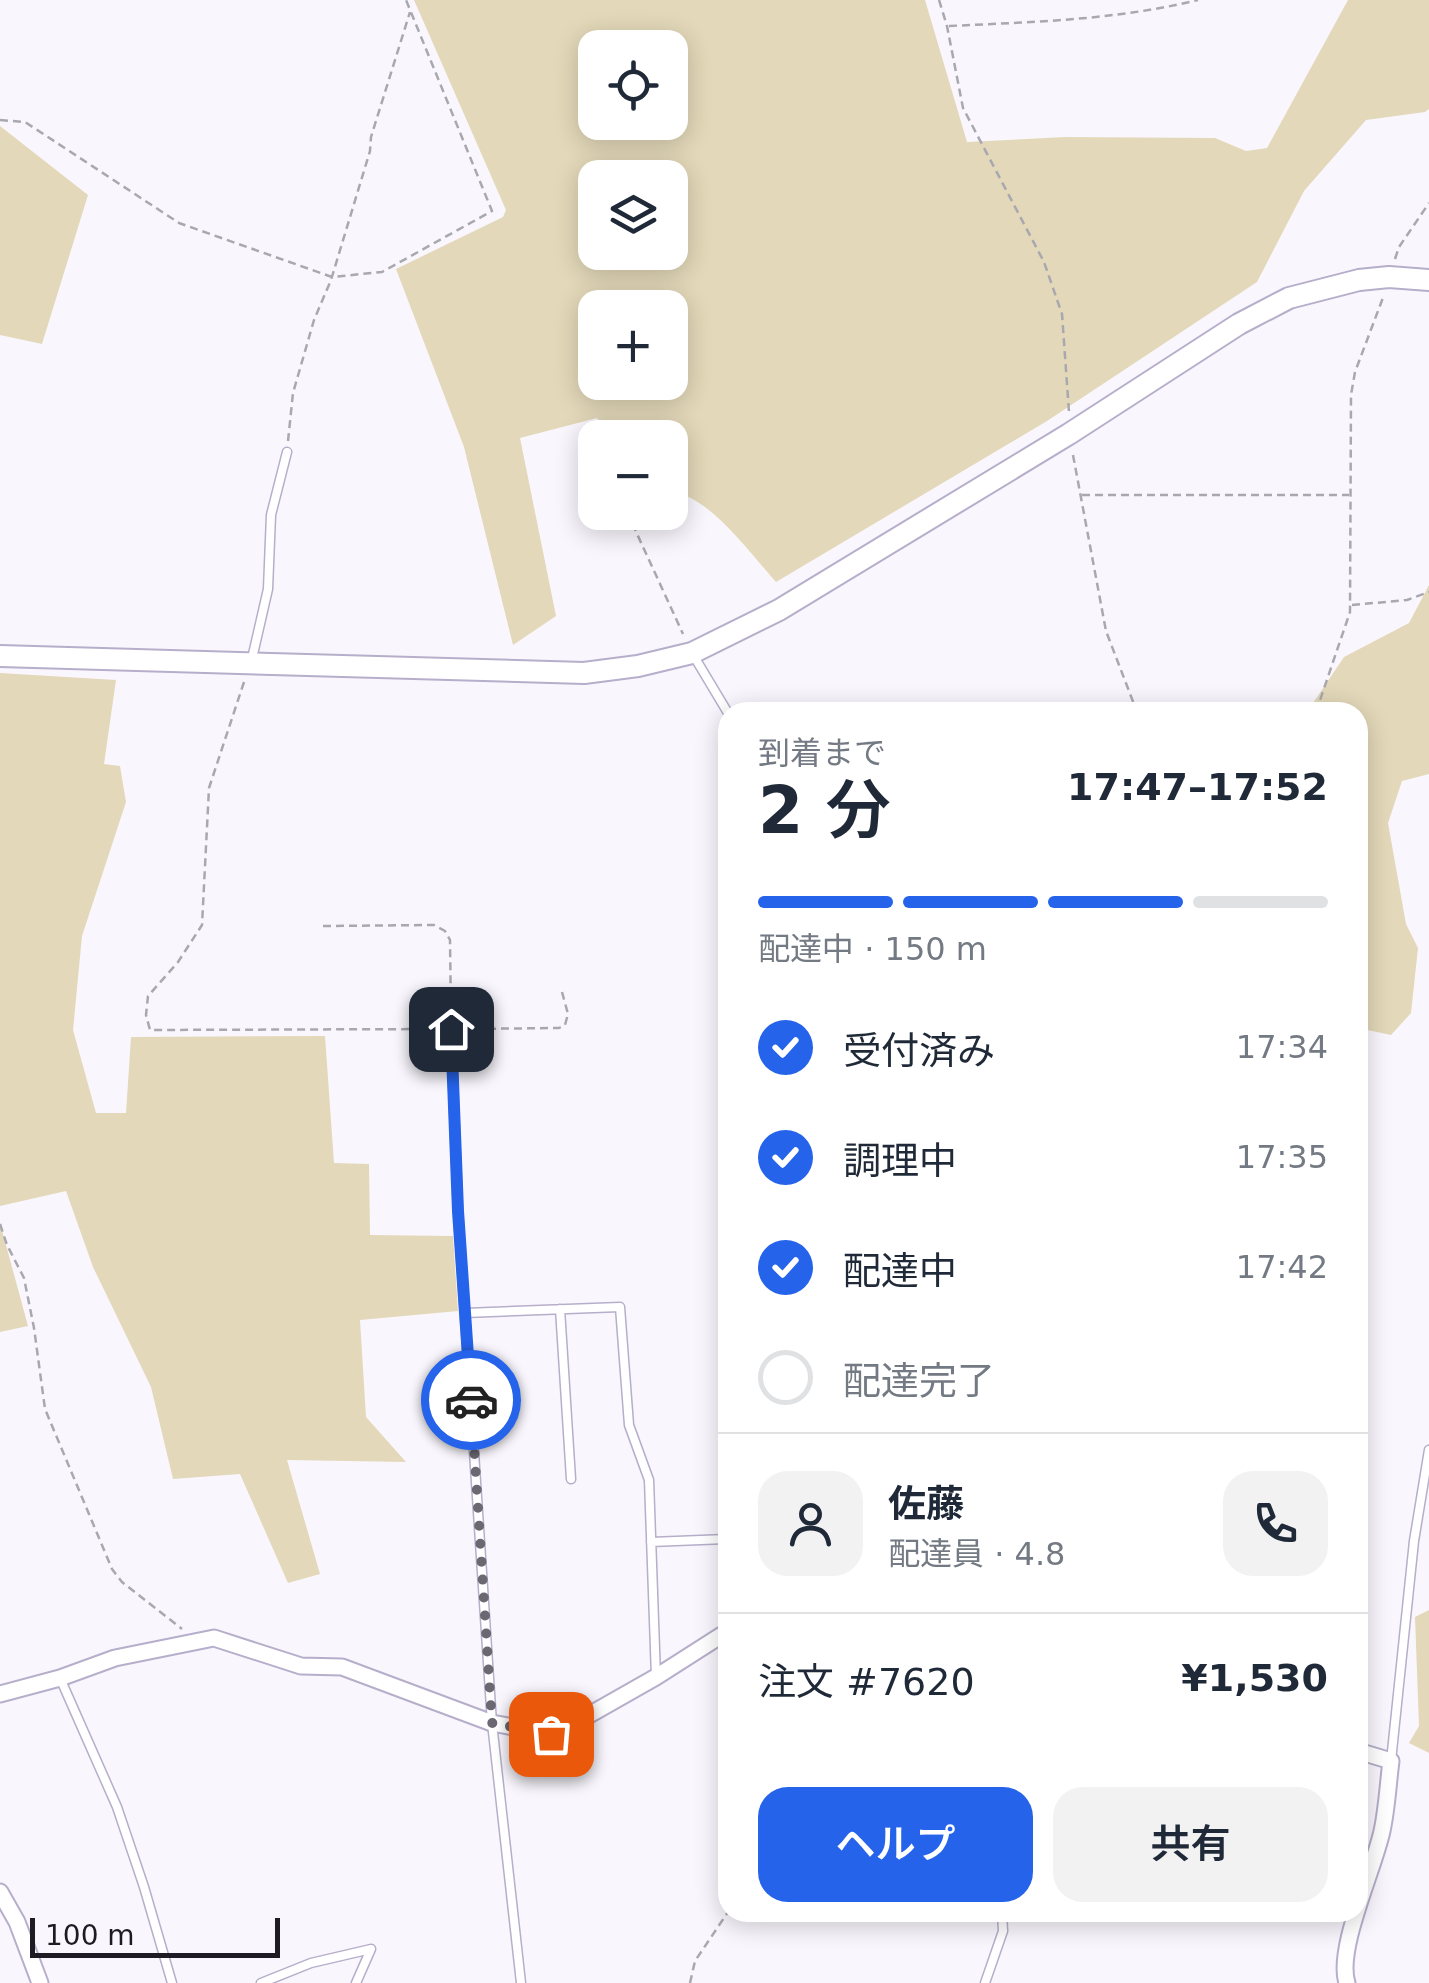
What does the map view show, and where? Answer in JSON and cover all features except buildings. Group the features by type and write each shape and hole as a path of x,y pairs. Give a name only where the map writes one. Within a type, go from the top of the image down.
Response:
{"street":[{"path":"0,656 584,672 692,654 779,610 1069,434 1239,324 1289,298 1358,280 1429,280"},
{"path":"0,1694 115,1658 214,1638 301,1666 342,1667 492,1723 551,1734 656,1677 718,1637"},
{"path":"1368,1754 1392,1760 1382,1832 1368,1879"},
{"path":"0,1892 40,1983"},
{"path":"1347,1983 1344,1974 1355,1922"}],"lane":[{"path":"251,662 268,589 271,515 287,452"},
{"path":"692,654 721,702"},
{"path":"451,1029 458,1211 492,1723 521,1983"},
{"path":"465,1313 620,1307 629,1425 649,1480 656,1677"},
{"path":"560,1309 571,1478"},
{"path":"1392,1760 1414,1541 1429,1450"},
{"path":"651,1542 718,1538"},
{"path":"60,1678 117,1807 172,1983"},
{"path":"985,1983 1003,1922"},
{"path":"261,1983 312,1963 371,1949 356,1983"}],"path":[{"path":"0,120 25,122 179,222 332,276 382,272 492,211 406,0"},
{"path":"939,0 948,26 963,108 1044,262 1062,314 1069,434 1106,631 1133,702"},
{"path":"948,26 1080,20 1154,11 1198,0"},
{"path":"287,452 293,393 411,11"},
{"path":"1319,702 1350,612 1351,395 1355,372 1399,247 1429,204"},
{"path":"1082,496 1350,495"},
{"path":"635,530 692,654"},
{"path":"1350,605 1407,600 1429,592"},
{"path":"251,662 209,788 202,925 178,962 148,996 146,1016 150,1030 559,1028 565,1025 568,1014 562,992"},
{"path":"322,926 434,925 445,931 450,940 451,1029"},
{"path":"0,1224 24,1278 45,1409 112,1569 192,1642"},
{"path":"690,1983 695,1961 721,1922"}],"shaded area":[{"path":"414,0 925,0 967,142 1065,137 1215,138 1246,151 1267,148 1348,0 1429,0 1429,109 1366,120 1304,191 1257,282 1047,421 776,582 713,513 688,497 688,420 578,420 520,438 556,616 513,645 464,447 396,269 503,217 506,210"},
{"path":"0,126 88,195 42,344 0,335"},
{"path":"1429,585 1429,774 1402,781 1388,823 1406,924 1418,948 1411,1013 1391,1035 1368,1030 1368,702 1314,702 1344,657 1409,623"},
{"path":"0,673 116,680 104,764 120,766 126,802 82,936 73,1030 96,1113 126,1113 131,1037 325,1036 334,1163 369,1164 370,1235 453,1236 458,1311 360,1320 366,1417 406,1462 287,1460 320,1574 288,1583 240,1474 173,1479 151,1387 93,1267 66,1191 0,1206"},
{"path":"0,1223 28,1326 0,1332"},
{"path":"1429,1610 1429,1753 1409,1743 1419,1726 1415,1617"}],"way so far":[{"path":"471,1400 492,1723 551,1734"}],"route":[{"path":"451,1029 471,1400"}]}
